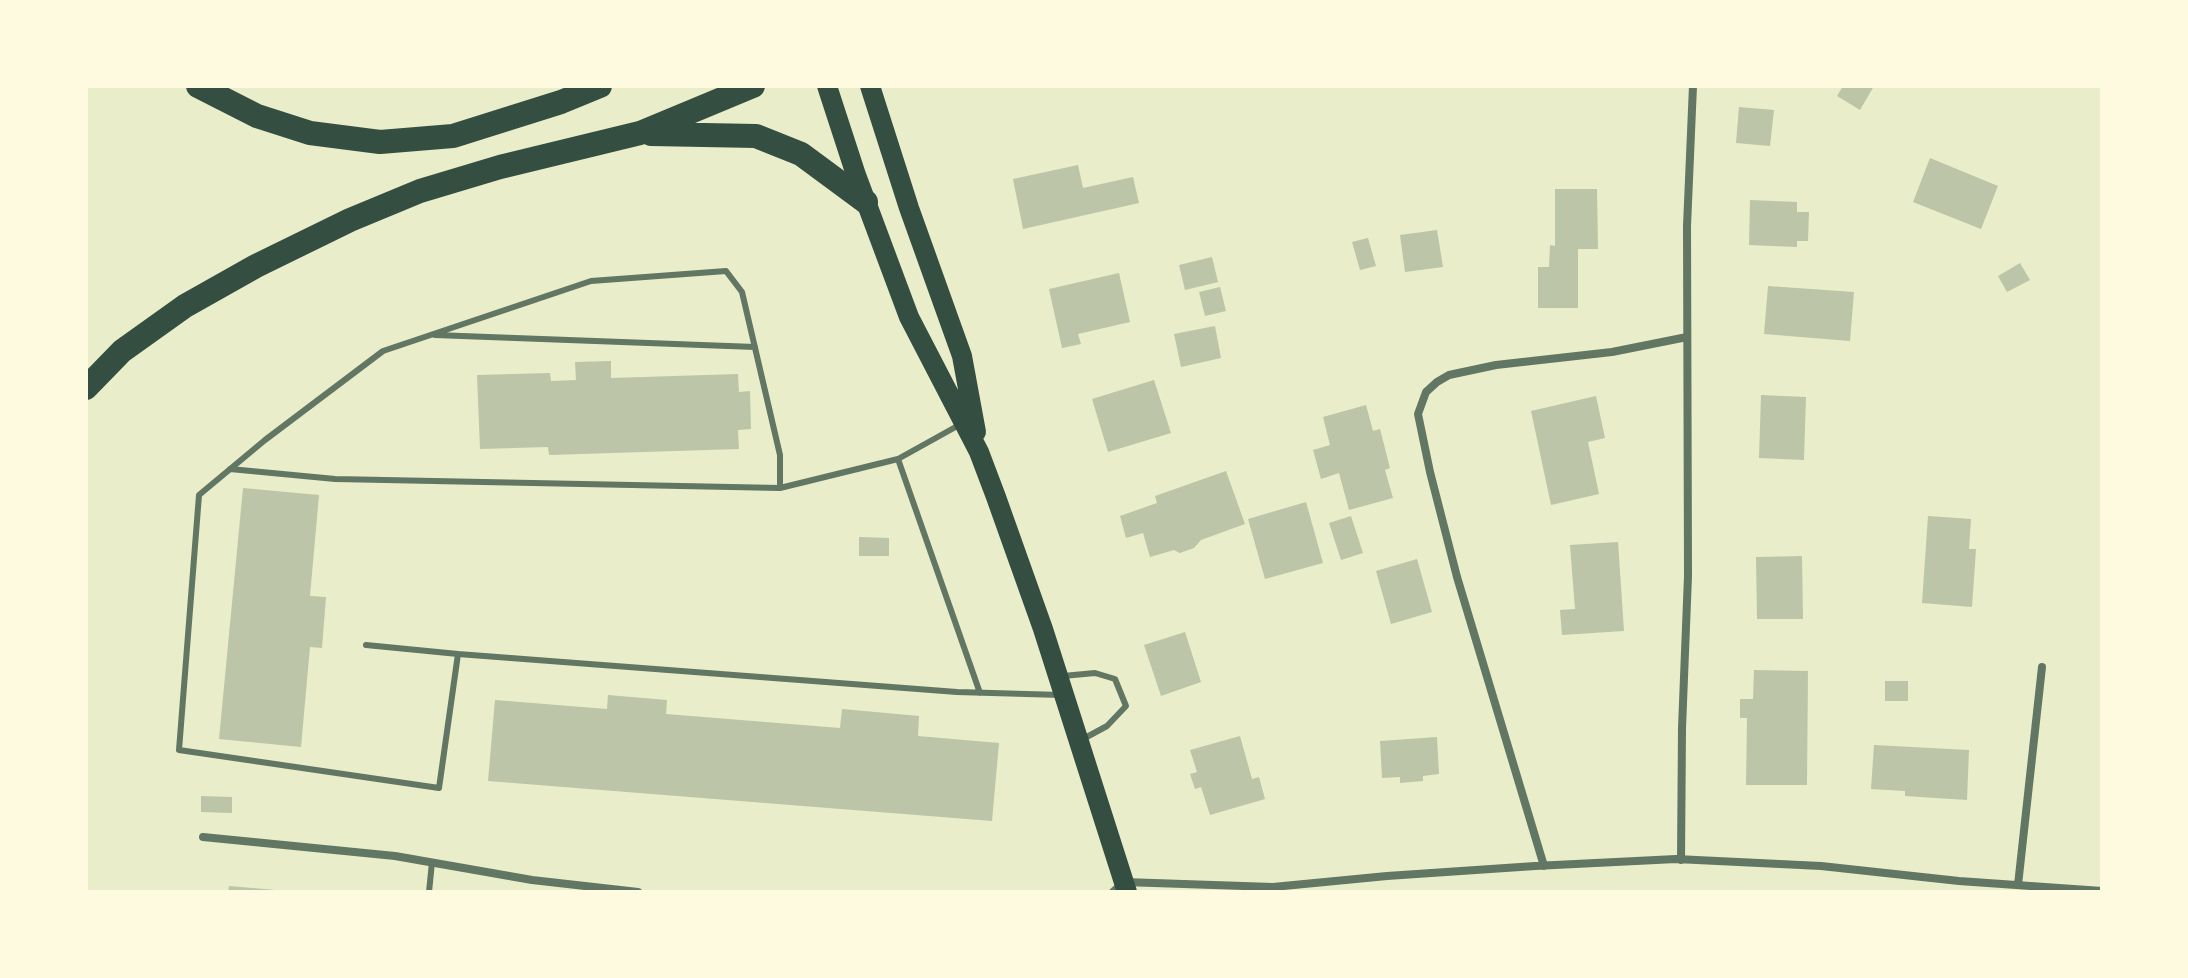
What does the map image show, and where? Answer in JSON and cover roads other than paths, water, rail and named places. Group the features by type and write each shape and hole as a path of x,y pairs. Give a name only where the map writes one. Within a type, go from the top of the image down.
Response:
{"highway":[{"path":"198,86 257,116 310,133 380,142 453,136 600,86"},
{"path":"86,388 122,351 185,306 256,266 350,220 420,191 500,167 640,133 753,86"},
{"path":"640,133 756,136 801,154 866,202"}],"main road":[{"path":"827,86 909,317 979,452 1080,741 1121,889"},
{"path":"870,86 909,208 962,356 979,452"}],"street":[{"path":"1681,860 1688,576 1687,226 1693,86"},
{"path":"1544,866 1457,577 1418,414 1426,392 1449,375 1496,365 1612,352 1687,337"},
{"path":"2018,885 2042,667"},
{"path":"203,837 395,856 532,880 638,892"},
{"path":"1121,889 1273,887 1387,876 1681,860 1821,866 1959,881 2102,891"}],"lane":[{"path":"458,654 439,788 179,750 199,495 383,351 591,281 726,271 742,292 780,455 780,488"},
{"path":"429,335 755,347"},
{"path":"230,469 335,479 780,488 898,459 964,423"},
{"path":"898,459 980,693"},
{"path":"366,645 980,693 1062,686 1095,673 1115,679 1126,706 1107,726 1080,741"},
{"path":"429,892 432,862"}]}
